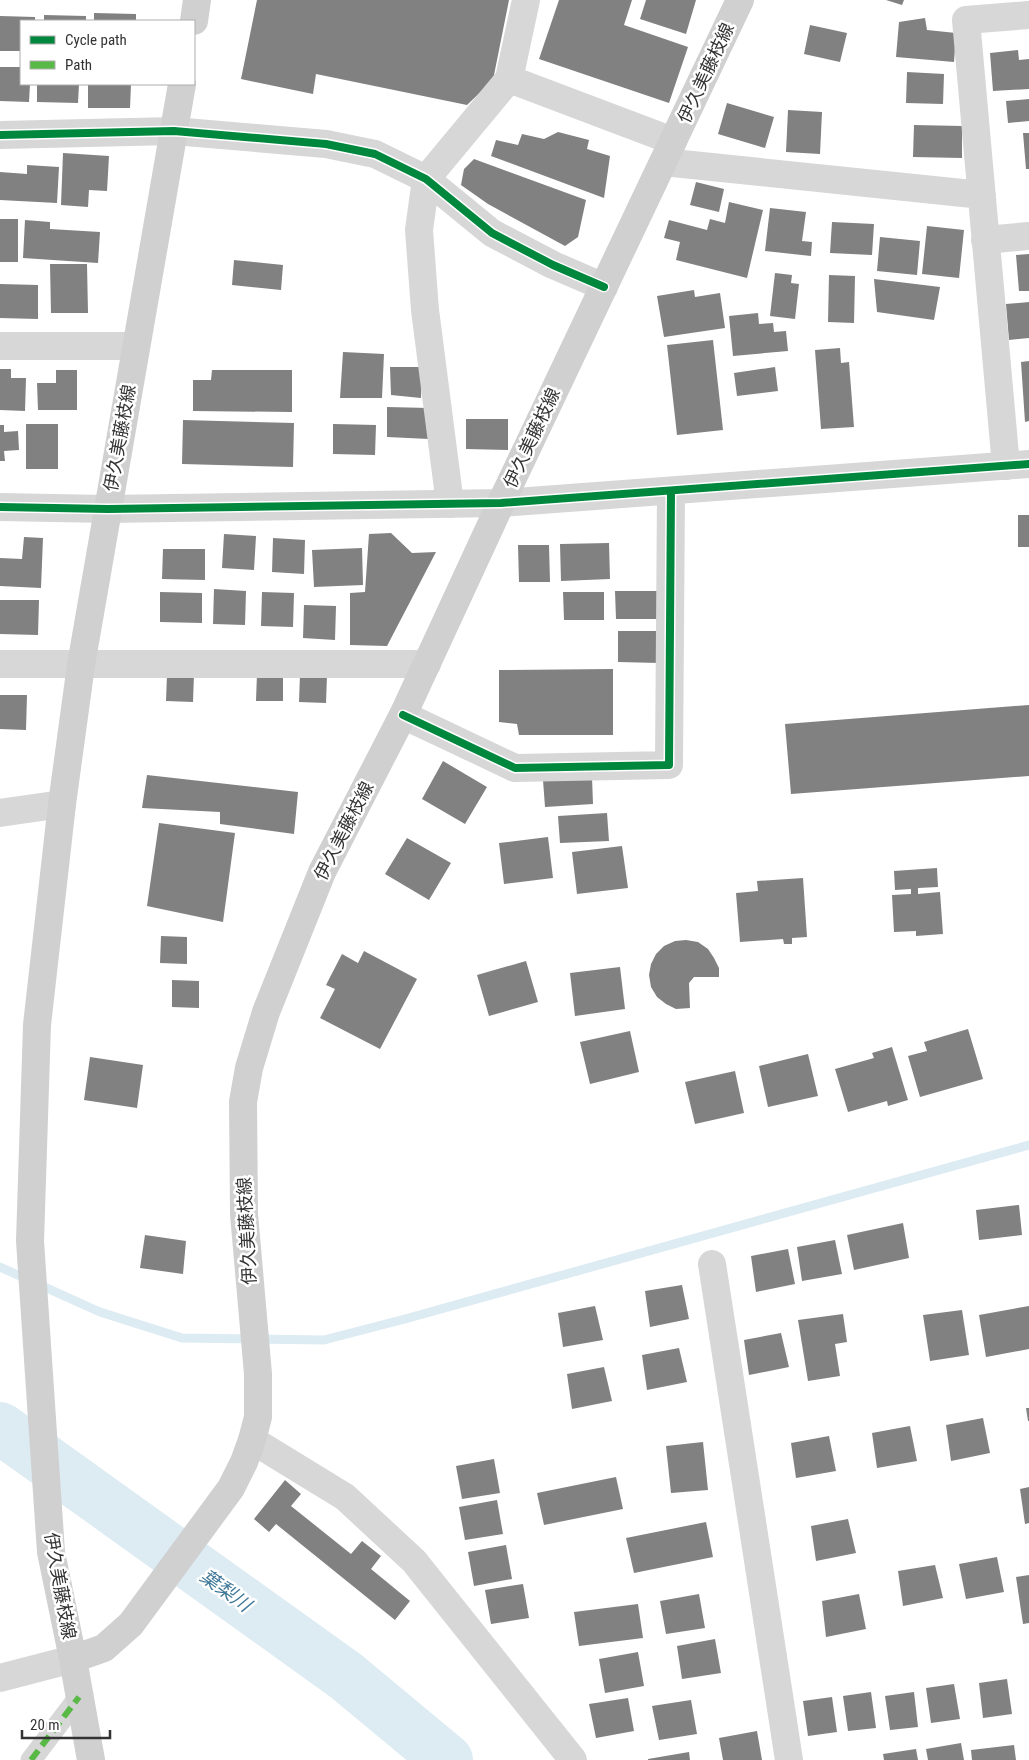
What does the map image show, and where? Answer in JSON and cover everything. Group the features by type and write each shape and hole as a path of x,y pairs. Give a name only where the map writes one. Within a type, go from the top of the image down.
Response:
{"main road":[{"path":"194,20 197,0"},
{"name":"伊久美藤枝線","path":"73,1659 104,1648 131,1624 231,1488 252,1440 258,1417 258,1374 244,1214 243,1102 249,1068 266,1012 322,872 403,716 501,503 740,0"},
{"name":"伊久美藤枝線","path":"91,1760 51,1552 30,1241 37,1025 62,804 81,665 182,85"}],"street":[{"path":"450,504 425,310 419,230 426,179 509,80 526,0"},
{"path":"0,507 108,509 501,503 671,492 1017,465 985,240 966,20 1029,15"},
{"path":"509,80 668,152 982,195"},
{"path":"0,135 174,131 326,144 375,154 426,179 492,233 553,265 604,287"},
{"path":"985,240 1029,236"},
{"path":"0,346 136,346"},
{"path":"403,716 515,768 669,764 671,492"},
{"path":"0,664 427,664"},
{"path":"0,813 62,804"},
{"path":"712,1264 788,1760"},
{"path":"252,1440 345,1497 414,1561 573,1760"},
{"path":"0,1678 73,1659"},
{"path":"32,1760 78,1697"}],"building":[{"path":"257,0 509,0 493,80 467,105 316,74 313,94 241,79"},
{"path":"559,0 632,0 624,25 688,47 669,103 539,59"},
{"path":"646,0 696,0 686,34 640,19"},
{"path":"886,0 904,0 902,5"},
{"path":"94,13 136,14 136,20 94,20"},
{"path":"44,15 86,16 86,20 44,20"},
{"path":"0,16 35,17 35,20 20,20 20,51 0,51"},
{"path":"925,18 927,30 956,33 954,62 896,57 899,22"},
{"path":"810,25 847,33 840,62 804,54"},
{"path":"1018,50 1019,60 1029,59 1029,89 993,91 990,53"},
{"path":"0,67 20,67 20,85 30,85 29,102 0,101"},
{"path":"907,72 944,74 943,104 906,103"},
{"path":"37,85 79,85 78,103 37,102"},
{"path":"88,85 131,85 130,108 88,108"},
{"path":"1029,99 1029,121 1008,123 1006,101"},
{"path":"727,103 774,117 765,148 718,134"},
{"path":"788,110 822,112 820,154 786,152"},
{"path":"914,125 962,126 962,158 913,157"},
{"path":"558,132 589,140 587,149 610,156 604,198 491,156 496,140 518,145 522,134 544,139"},
{"path":"1023,133 1029,133 1029,169 1026,169"},
{"path":"63,153 109,156 107,191 89,190 88,207 61,205"},
{"path":"474,159 586,200 578,237 565,246 488,204 461,185 464,169"},
{"path":"27,165 59,167 57,203 0,200 0,172 27,174"},
{"path":"696,182 724,189 719,212 690,205"},
{"path":"729,202 763,210 747,278 676,260 680,242 664,238 669,220 707,230 710,219 725,223"},
{"path":"770,208 806,212 802,241 812,242 811,256 765,251"},
{"path":"0,219 18,219 18,262 0,262"},
{"path":"25,220 50,222 50,229 100,232 98,263 23,258"},
{"path":"832,222 874,224 872,255 830,253"},
{"path":"927,226 964,230 959,278 922,274"},
{"path":"880,237 920,241 917,275 877,271"},
{"path":"1029,254 1029,291 1019,291 1016,255"},
{"path":"234,260 283,265 281,290 232,285"},
{"path":"50,264 87,264 88,313 51,313"},
{"path":"775,273 792,275 791,283 799,284 795,319 770,316"},
{"path":"829,275 855,276 854,323 828,322"},
{"path":"874,279 940,287 934,320 877,312"},
{"path":"0,284 38,285 38,319 0,318"},
{"path":"694,290 695,297 720,293 725,328 664,337 657,296"},
{"path":"1029,302 1029,338 1009,340 1006,304"},
{"path":"758,313 759,324 773,323 774,332 786,331 788,351 733,356 729,316"},
{"path":"713,340 723,430 677,435 667,345"},
{"path":"840,348 841,363 849,362 854,427 821,429 815,350"},
{"path":"343,352 384,354 382,398 340,398"},
{"path":"1029,361 1029,421 1025,422 1021,362"},
{"path":"390,367 422,367 421,398 391,395"},
{"path":"775,367 778,391 737,396 734,373"},
{"path":"0,369 11,369 11,378 26,378 25,411 0,410"},
{"path":"56,370 77,370 77,410 38,410 37,383 56,383"},
{"path":"212,370 292,370 292,412 193,411 193,380 211,380"},
{"path":"387,407 429,408 429,439 387,437"},
{"path":"466,419 508,419 508,450 466,449"},
{"path":"183,420 294,423 293,467 182,464"},
{"path":"26,424 58,424 58,469 26,469"},
{"path":"333,424 376,425 375,455 333,454"},
{"path":"0,425 4,425 4,432 18,431 19,450 4,451 5,461 0,461"},
{"path":"1018,515 1029,515 1029,547 1018,547"},
{"path":"391,533 412,553 436,552 387,646 350,645 350,593 365,592 369,534"},
{"path":"224,534 256,536 254,570 222,568"},
{"path":"24,537 43,538 41,588 0,586 0,558 22,559"},
{"path":"273,538 305,540 304,574 272,572"},
{"path":"609,543 610,579 561,581 560,544"},
{"path":"518,545 549,545 550,582 519,582"},
{"path":"362,548 363,585 314,587 312,550"},
{"path":"163,549 205,549 205,580 162,579"},
{"path":"214,589 246,591 245,625 213,624"},
{"path":"615,591 657,591 657,619 616,619"},
{"path":"160,592 202,593 202,623 160,622"},
{"path":"262,592 294,593 293,627 261,626"},
{"path":"563,592 604,592 604,620 564,620"},
{"path":"0,600 39,600 38,635 0,634"},
{"path":"304,605 336,606 335,640 303,638"},
{"path":"618,631 659,631 659,663 618,662"},
{"path":"613,669 613,735 519,735 517,724 499,722 499,670"},
{"path":"257,673 283,674 283,701 256,701"},
{"path":"167,674 194,674 193,702 166,701"},
{"path":"300,674 327,675 326,703 299,702"},
{"path":"0,695 27,695 26,730 0,729"},
{"path":"1029,705 1029,776 791,794 785,724"},
{"path":"443,761 487,787 465,824 422,799"},
{"path":"147,775 298,792 294,834 220,824 220,812 142,808"},
{"path":"592,777 593,804 545,807 543,780"},
{"path":"607,813 609,841 560,843 558,816"},
{"path":"159,823 235,833 223,922 147,906"},
{"path":"548,837 553,878 504,884 499,843"},
{"path":"407,838 451,863 429,900 385,874"},
{"path":"622,846 628,888 577,894 572,852"},
{"path":"937,868 938,887 918,888 918,894 940,892 943,934 916,936 916,931 894,932 892,895 911,894 911,889 895,890 894,871"},
{"path":"803,878 807,937 792,938 792,944 784,944 783,939 740,942 736,893 758,891 757,881"},
{"path":"161,936 187,937 187,964 160,963"},
{"path":"675,941 698,942 708,949 719,968 719,977 694,977 689,983 690,1008 676,1009 657,997 651,987 649,975 651,964 656,954 664,946"},
{"path":"364,951 417,979 380,1049 320,1018 335,989 326,985 342,954 358,963"},
{"path":"526,961 538,1002 489,1016 477,975"},
{"path":"620,967 625,1009 575,1016 570,973"},
{"path":"172,980 199,981 199,1008 172,1007"},
{"path":"968,1029 983,1079 920,1097 908,1056 927,1051 924,1042"},
{"path":"630,1031 639,1072 590,1084 580,1042"},
{"path":"892,1047 908,1100 888,1106 887,1101 848,1112 835,1069 874,1058 872,1053"},
{"path":"808,1054 818,1096 768,1107 759,1066"},
{"path":"90,1057 143,1065 137,1108 84,1100"},
{"path":"735,1071 744,1113 695,1124 685,1082"},
{"path":"1019,1205 1022,1235 979,1240 976,1210"},
{"path":"903,1223 909,1258 854,1270 847,1235"},
{"path":"145,1235 186,1241 183,1274 140,1268"},
{"path":"835,1240 842,1274 802,1281 797,1247"},
{"path":"788,1249 795,1284 756,1292 751,1256"},
{"path":"682,1285 689,1319 650,1327 645,1291"},
{"path":"595,1306 603,1340 563,1347 558,1313"},
{"path":"1029,1306 1029,1349 986,1357 979,1315"},
{"path":"962,1310 969,1355 930,1361 923,1315"},
{"path":"843,1314 847,1342 835,1344 840,1376 808,1381 798,1320"},
{"path":"781,1333 789,1367 749,1375 744,1340"},
{"path":"679,1348 687,1382 647,1390 642,1355"},
{"path":"604,1367 612,1401 572,1409 567,1374"},
{"path":"1026,1408 1029,1408 1029,1421 1028,1421"},
{"path":"983,1418 990,1453 951,1461 946,1425"},
{"path":"910,1426 917,1461 877,1468 872,1433"},
{"path":"829,1436 836,1471 796,1478 791,1443"},
{"path":"703,1442 708,1490 671,1493 666,1446"},
{"path":"494,1459 500,1493 462,1499 456,1466"},
{"path":"616,1477 623,1509 544,1525 537,1493"},
{"path":"285,1480 301,1494 291,1506 351,1554 362,1541 381,1556 371,1569 410,1601 395,1620 276,1524 269,1532 254,1519"},
{"path":"1029,1487 1029,1523 1025,1524 1020,1489"},
{"path":"497,1500 503,1534 465,1540 459,1507"},
{"path":"848,1519 856,1553 816,1561 811,1526"},
{"path":"706,1522 713,1557 634,1573 626,1538"},
{"path":"506,1545 512,1579 474,1586 468,1552"},
{"path":"997,1557 1004,1592 966,1599 959,1564"},
{"path":"935,1565 943,1598 903,1606 898,1571"},
{"path":"1029,1575 1029,1623 1023,1624 1016,1577"},
{"path":"523,1584 529,1618 491,1624 485,1590"},
{"path":"699,1594 705,1628 666,1634 660,1601"},
{"path":"859,1594 866,1629 826,1637 822,1601"},
{"path":"638,1604 643,1638 579,1646 574,1612"},
{"path":"715,1639 721,1673 682,1679 677,1646"},
{"path":"638,1652 644,1686 605,1693 599,1659"},
{"path":"1007,1679 1012,1714 983,1718 979,1683"},
{"path":"954,1684 960,1719 931,1723 926,1688"},
{"path":"871,1692 876,1728 848,1731 843,1696"},
{"path":"914,1692 918,1727 890,1730 885,1696"},
{"path":"832,1697 837,1732 808,1736 803,1701"},
{"path":"628,1698 634,1731 596,1738 589,1704"},
{"path":"691,1700 697,1734 659,1740 652,1706"},
{"path":"757,1731 762,1760 723,1760 719,1738"},
{"path":"961,1743 964,1760 928,1760 926,1749"},
{"path":"1014,1745 1016,1760 972,1760 971,1750"},
{"path":"916,1749 918,1760 884,1760 883,1754"},
{"path":"689,1752 690,1760 648,1760 648,1759"}],"waterway":[{"path":"0,1267 100,1312 182,1338 324,1340 1029,1145"},
{"name":"葉梨川","path":"0,1428 346,1676 447,1760"}],"marked path":[{"path":"31,1760 79,1697"}],"cycle path":[{"path":"0,135 174,131 326,144 375,154 426,179 492,233 553,265 604,287"},
{"path":"0,507 108,509 501,503 1029,464"},
{"path":"403,715 515,768 669,765 671,492"}]}
